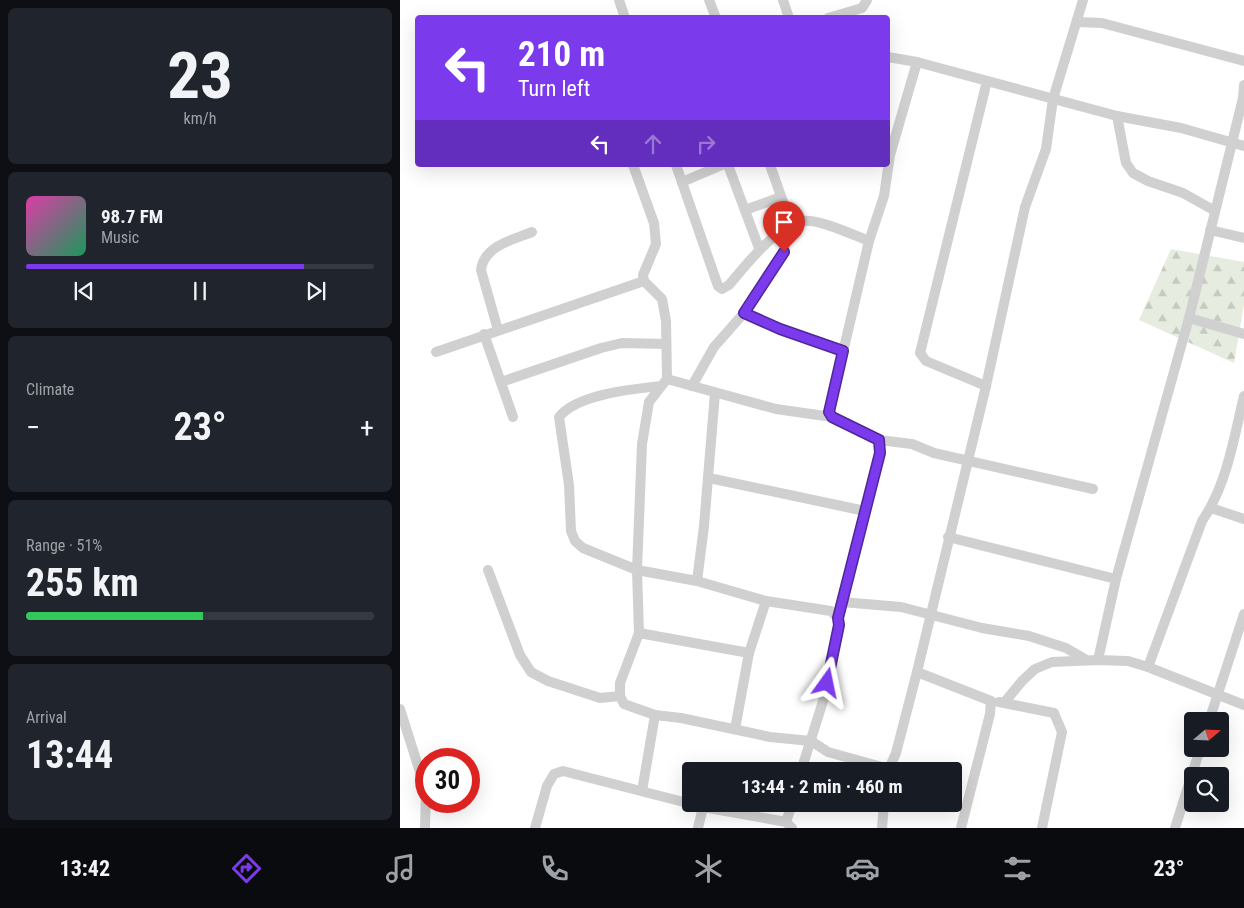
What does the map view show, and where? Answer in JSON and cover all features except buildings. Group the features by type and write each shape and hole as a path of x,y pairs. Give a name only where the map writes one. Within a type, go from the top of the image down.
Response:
{"street":[{"path":"619,0 624,15"},
{"path":"709,0 715,15"},
{"path":"783,0 788,15"},
{"path":"838,15 862,8 867,0"},
{"path":"865,15 867,0"},
{"path":"892,762 896,753 917,672 948,537 986,386 1025,208 1046,149 1053,99 1084,0"},
{"path":"1078,22 1102,23 1244,61"},
{"path":"890,56 1116,116 1181,128 1244,146"},
{"path":"890,155 917,62"},
{"path":"986,386 926,361 920,353 987,81"},
{"path":"1098,660 1116,580 1189,318 1244,85"},
{"path":"1116,116 1126,163 1132,173 1148,181 1183,193 1215,211"},
{"path":"635,167 654,223 656,244 643,275 644,281 662,299 666,321 666,344 664,382 649,402 642,444 637,570 639,633 620,683 620,696 624,704 655,715 770,737 811,741 828,752 861,762"},
{"path":"677,167 718,286 722,289 728,285 759,248 788,227 803,221 819,223 870,241"},
{"path":"682,182 717,167"},
{"path":"729,167 759,248"},
{"path":"692,386 714,347 744,313 784,252 788,216 771,167"},
{"path":"832,417 829,412 870,241 884,196 888,167"},
{"path":"745,210 781,197"},
{"path":"1210,230 1244,238"},
{"path":"498,330 481,270 482,262 486,254 501,245 532,232"},
{"path":"436,352 484,334 644,281"},
{"path":"744,313 780,329 843,351"},
{"path":"1189,318 1244,334"},
{"path":"484,334 513,417"},
{"path":"501,382 601,348 622,343 666,344"},
{"path":"838,618 831,611 766,600 697,581 637,570 583,548 575,541 570,531 569,485 559,417 564,411 585,401 664,382 692,386 776,409 832,417 879,440 912,444 934,453 1093,489"},
{"path":"697,581 709,478 715,393"},
{"path":"1148,667 1202,521 1211,508 1230,454 1244,396"},
{"path":"804,762 824,698 839,625 838,618 880,453 879,440"},
{"path":"709,478 865,511"},
{"path":"1211,508 1244,519"},
{"path":"948,537 1116,580"},
{"path":"488,570 520,654 531,672 600,698 620,696"},
{"path":"735,729 749,653 766,600"},
{"path":"842,602 901,607 982,628 1029,636 1066,648 1087,660"},
{"path":"1212,712 1244,614"},
{"path":"639,633 749,653"},
{"path":"1004,703 1022,681 1035,669 1052,662 1098,660 1128,661 1148,667 1244,706"},
{"path":"917,672 991,701 1054,714 1062,732 1042,828"},
{"path":"961,828 990,714 991,701"},
{"path":"400,709 426,791 425,828"},
{"path":"642,791 655,715"},
{"path":"1175,828 1197,758"},
{"path":"535,828 547,786 554,774 563,771 682,801"},
{"path":"698,828 702,812"},
{"path":"727,812 789,825 791,812"},
{"path":"882,828 883,812"}],"green space":[{"path":"1171,249 1244,262 1244,304 1234,363 1139,320"}],"route":[{"path":"784,252 744,313 780,329 843,351 829,412 832,417 879,440 880,453 838,618 839,625 827,683"}]}
